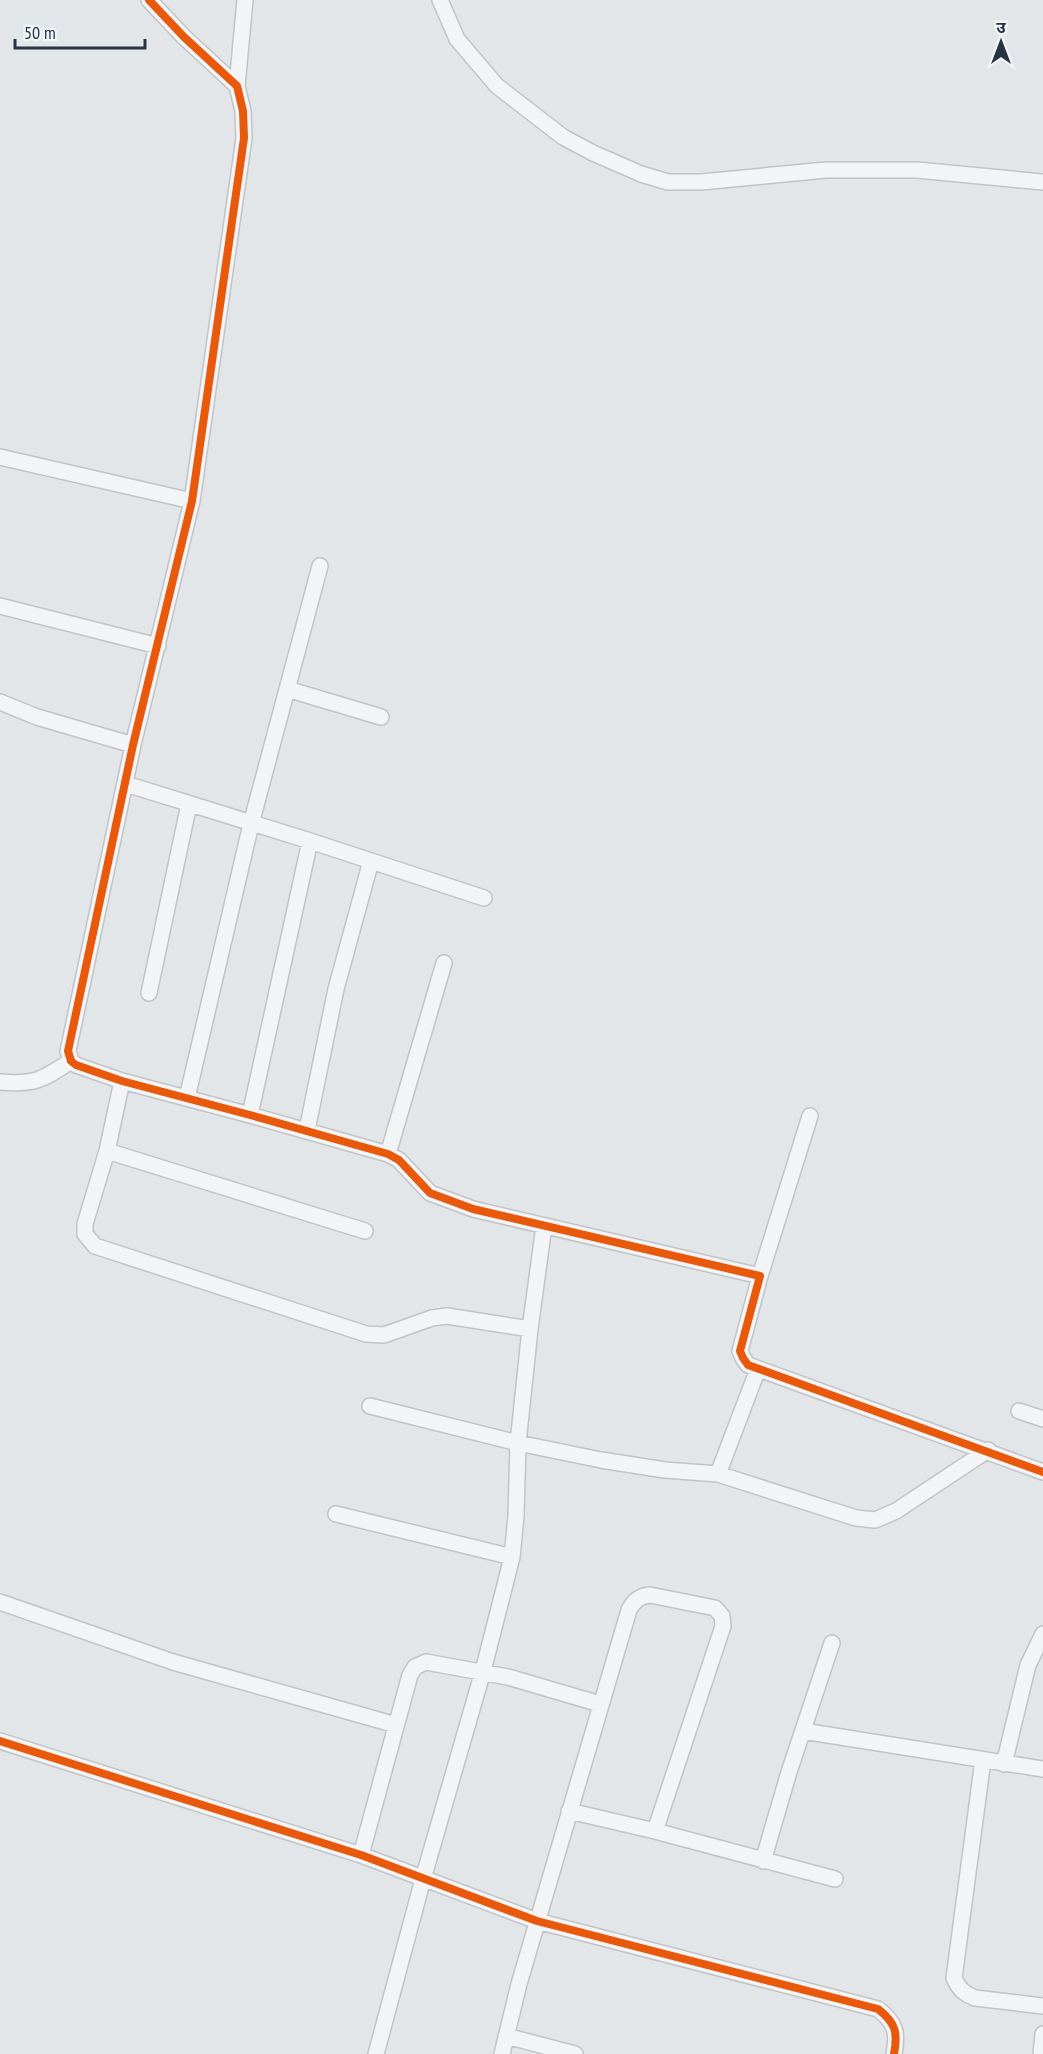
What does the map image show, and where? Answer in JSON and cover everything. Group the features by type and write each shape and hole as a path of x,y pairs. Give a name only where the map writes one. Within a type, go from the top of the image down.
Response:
{"street":[{"path":"149,0 184,37 237,86"},
{"path":"245,0 237,86 243,111 244,138 192,501 133,745 68,1051 71,1061 76,1065 122,1081 250,1114 388,1155 399,1160 430,1193 472,1209 760,1276"},
{"path":"440,0 458,39 497,86 563,137 640,174 668,182 701,182 826,170 917,170 1043,182"},
{"path":"0,457 192,501"},
{"path":"187,1098 251,824 320,566"},
{"path":"0,606 158,646"},
{"path":"287,689 381,717"},
{"path":"0,702 37,717 133,745"},
{"path":"126,784 484,898"},
{"path":"149,993 189,804"},
{"path":"250,1114 310,841"},
{"path":"307,1130 336,989 371,861"},
{"path":"388,1155 444,963"},
{"path":"0,1082 19,1084 37,1082 71,1061"},
{"path":"122,1081 108,1151 85,1224 85,1234 94,1246 366,1334 384,1335 432,1318 447,1316 530,1329"},
{"path":"810,1116 760,1276 740,1351 748,1365 988,1450 1043,1472"},
{"path":"108,1151 365,1231"},
{"path":"376,2054 423,1879 483,1671 512,1557 516,1516 518,1443 544,1226"},
{"path":"718,1474 758,1369"},
{"path":"370,1406 518,1443 641,1467 718,1474 856,1518 875,1520 896,1511 988,1450"},
{"path":"1019,1411 1043,1419"},
{"path":"336,1514 512,1557"},
{"path":"502,2054 537,1921 600,1704 629,1610 634,1601 643,1595 715,1608 722,1616 723,1626 655,1831"},
{"path":"0,1602 172,1662 396,1725"},
{"path":"1004,1764 1028,1665 1043,1634"},
{"path":"762,1861 832,1643"},
{"path":"361,1855 410,1675 415,1667 426,1662 483,1671 600,1704"},
{"path":"803,1731 1043,1769"},
{"path":"0,1741 361,1855 537,1921 878,2009 888,2017 894,2028 897,2038 894,2054"},
{"path":"983,1760 954,1978 966,1995 975,1998 1043,2006"},
{"path":"569,1811 655,1831 835,1880"},
{"path":"1041,2054 1043,2034"},
{"path":"506,2036 575,2054"}],"cycle path":[{"path":"149,0 184,37 237,86 243,111 244,138 192,501 133,745 68,1051 71,1061 76,1065 122,1081 388,1154 399,1160 430,1193 473,1209 760,1276 740,1351 748,1365 1043,1472"},
{"path":"0,1741 361,1855 537,1921 878,2009 889,2019 894,2029 896,2040 894,2054"}]}
